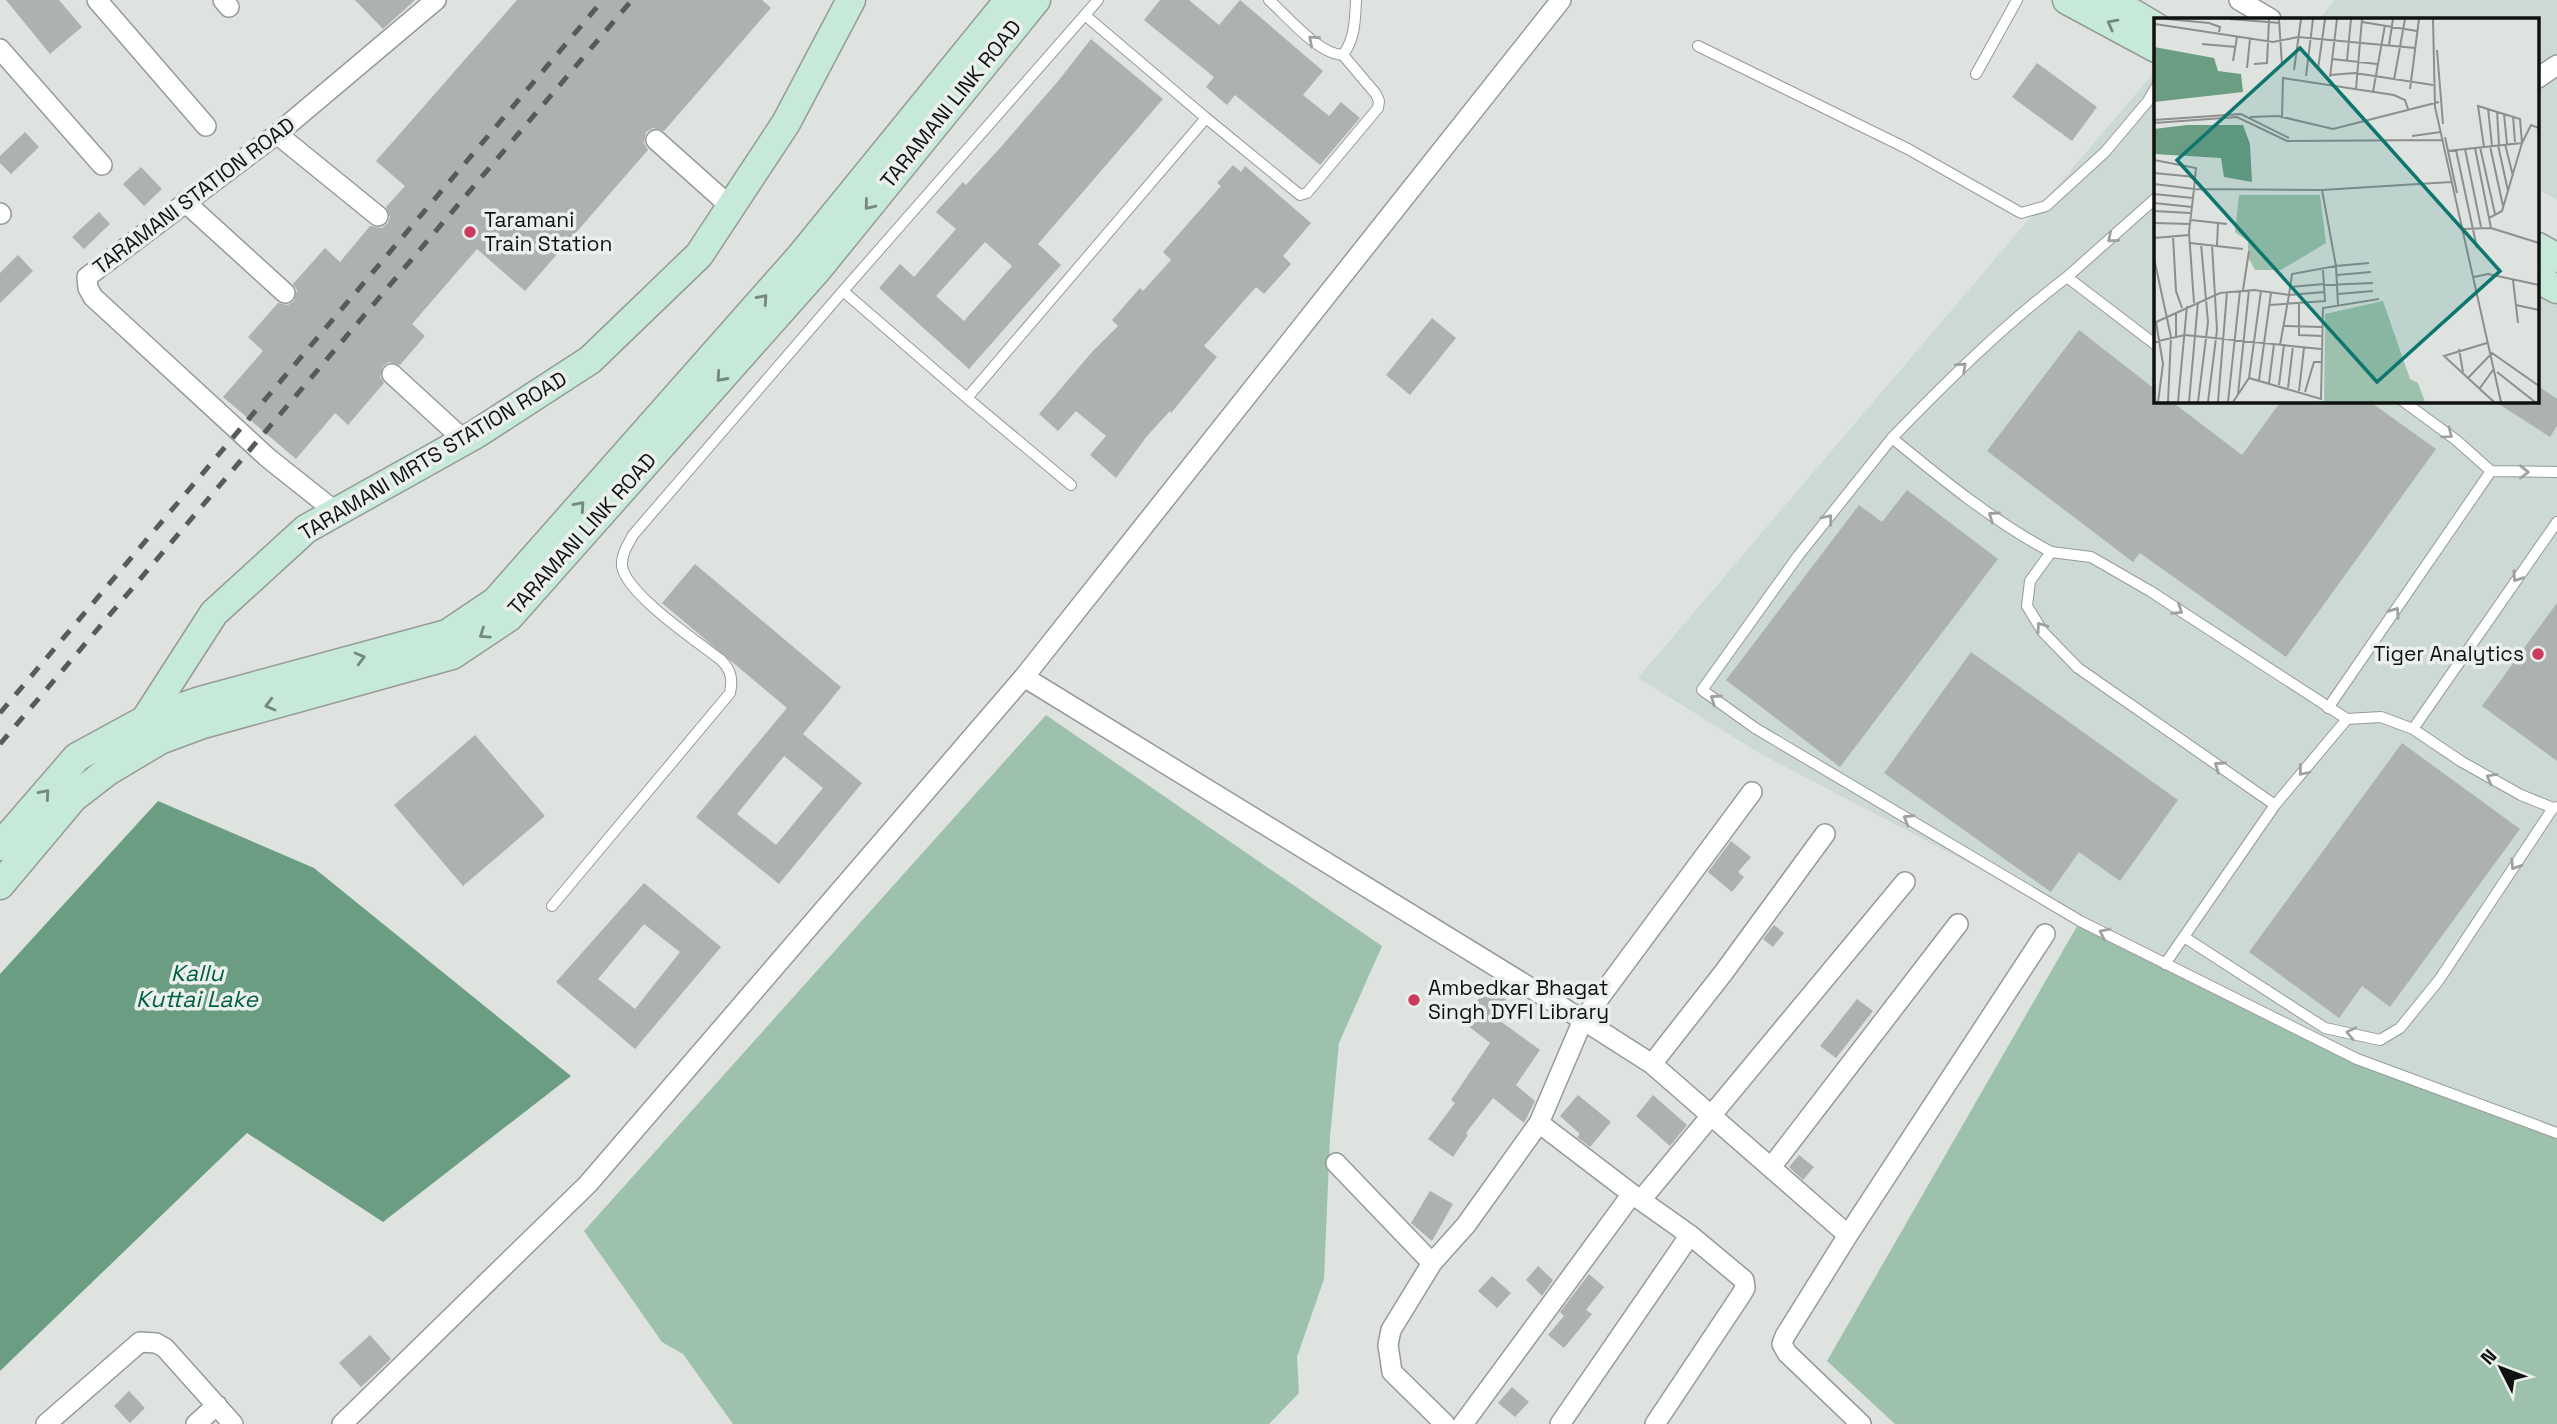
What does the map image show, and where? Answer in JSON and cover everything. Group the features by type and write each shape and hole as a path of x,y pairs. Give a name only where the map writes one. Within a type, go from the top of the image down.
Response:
{"street":[{"path":"96,0 206,126"},
{"name":"TARAMANI STATION ROAD","path":"336,512 268,458 93,297 88,288 87,277 277,134 436,0"},
{"name":"TARAMANI MRTS STATION ROAD","path":"152,730 214,613 306,529 465,441 590,360 699,255 786,124 851,0"},
{"name":"TARAMANI LINK ROAD","path":"0,846 77,757 152,730 200,701 447,634 496,601 800,257 1009,0"},
{"name":"TARAMANI LINK ROAD","path":"0,885 73,798 108,771 152,730 202,724 452,655 509,617 817,270 1036,0"},
{"path":"342,1424 587,1184 1024,677 1561,0"},
{"path":"2110,0 2154,26"},
{"path":"2239,0 2269,18"},
{"path":"2072,1 2154,47"},
{"path":"0,49 102,165"},
{"path":"2540,77 2557,65"},
{"path":"277,134 378,216"},
{"path":"656,140 731,207"},
{"path":"185,202 285,293"},
{"path":"2540,248 2557,258"},
{"path":"2540,280 2557,289"},
{"path":"392,374 465,441"},
{"path":"1024,677 1652,1064 1772,1166 1847,1235"},
{"path":"1445,1424 1392,1372 1388,1345 1391,1330 1432,1263 1466,1225 1539,1123 1583,1020 1752,792"},
{"path":"1652,1064 1732,962 1825,834"},
{"path":"1463,1424 1636,1197 1710,1116 1905,882"},
{"path":"1772,1166 1958,924"},
{"path":"1861,1424 1787,1353 1782,1344 1847,1235 2045,934"},
{"path":"1539,1123 1690,1235 1744,1280 1745,1288 1655,1424"},
{"path":"1336,1163 1432,1263"},
{"path":"1560,1424 1690,1235"},
{"path":"46,1424 140,1342 148,1341 165,1348 233,1424"},
{"path":"195,1424 217,1405"}],"lane":[{"path":"552,905 730,693 732,682 727,666 642,597 628,582 622,568 623,554 633,535 1098,0"},
{"path":"1086,16 1206,118 1303,195 1378,108 1379,101 1343,55 1334,55 1319,46 1269,0"},
{"path":"1343,55 1351,43 1355,28 1356,0"},
{"path":"1976,74 2017,0"},
{"path":"1698,46 1908,149 2021,213 2046,206 2113,142 2148,102 2154,91"},
{"path":"967,398 1206,118"},
{"path":"2154,200 2067,277 2031,304 1941,387 1892,438 1798,556 1702,690 1755,727 2080,921 2357,1059 2557,1133"},
{"path":"2067,277 2154,343"},
{"path":"844,291 1071,485"},
{"path":"2404,402 2456,440 2491,471 2557,472"},
{"path":"1892,438 1951,487 2022,537 2051,552 2091,557 2347,719 2381,718 2413,729 2521,795 2555,808 2439,980 2400,1028 2380,1040 2325,1028 2184,937"},
{"path":"2328,708 2491,471"},
{"path":"2413,729 2557,522"},
{"path":"2051,552 2030,582 2027,606 2043,632 2078,668 2275,805"},
{"path":"2165,964 2275,805 2347,719"}],"shaded area":[{"path":"2334,0 2557,0 2557,200 2540,190 2540,18 2321,18"},
{"path":"2151,76 2154,78 2154,402 2540,402 2540,281 2557,290 2557,1133 2357,1059 2080,921 1761,754 1638,678"},
{"path":"1046,715 1382,946 1339,1043 1330,1137 1324,1279 1297,1357 1299,1393 1269,1424 733,1424 683,1354 662,1342 584,1231"},
{"path":"2080,921 2357,1059 2557,1133 2557,1424 1895,1424 1827,1361"}],"water":[{"name":"Kallu Kuttai Lake","path":"158,801 314,868 571,1076 383,1222 247,1133 0,1371 0,974"}],"building":[{"path":"6,0 59,0 82,27 50,54"},
{"path":"355,0 415,0 383,29"},
{"name":"Taramani Train Station","path":"517,0 762,0 771,8 664,131 653,128 646,132 644,143 648,150 525,291 477,249 412,324 425,336 400,365 389,362 383,366 380,377 384,383 348,425 335,413 296,459 223,397 263,351 248,337 278,303 288,305 294,301 297,290 293,284 325,248 340,262 370,226 382,228 388,223 390,217 386,207 405,186 376,161"},
{"path":"1160,0 1189,0 1219,25 1240,0 1323,71 1303,95 1329,116 1341,102 1360,118 1320,165 1235,95 1227,105 1206,87 1214,77 1144,20"},
{"path":"1091,39 1163,99 1038,244 1061,265 969,369 879,288 900,264 914,277 956,229 936,212 963,182 966,185 1059,80","holes":["985,242 1012,266 964,321 936,296"]},
{"path":"2037,63 2097,107 2072,141 2012,97"},
{"path":"25,132 39,147 11,174 0,163 0,156"},
{"path":"1233,165 1241,172 1245,166 1311,223 1283,256 1291,264 1264,294 1256,287 1204,346 1217,357 1171,413 1170,411 1147,436 1116,478 1090,455 1106,436 1076,411 1058,431 1039,414 1118,326 1112,320 1140,288 1143,291 1171,260 1163,252 1221,186 1217,183"},
{"path":"141,167 162,189 144,206 123,184"},
{"path":"99,212 110,224 84,249 72,237"},
{"path":"18,255 33,271 0,303 0,273"},
{"path":"1432,318 1456,338 1410,395 1386,375"},
{"path":"2079,330 2154,388 2154,402 2172,402 2242,455 2280,402 2370,402 2436,449 2286,657 2140,553 2133,562 1987,451"},
{"path":"2540,387 2557,399 2557,426 2550,437 2496,402 2540,402"},
{"path":"1907,490 1998,559 1840,767 1726,680 1859,505 1882,522"},
{"path":"695,564 841,687 803,734 862,783 779,884 696,817 787,708 662,603","holes":["784,756 823,788 776,845 737,814"]},
{"name":"Tiger Analytics","path":"2557,603 2557,761 2482,706"},
{"path":"1971,652 2178,800 2120,881 2079,852 2051,892 1884,773"},
{"path":"475,735 545,816 463,886 394,805"},
{"path":"2402,743 2520,829 2390,1007 2362,986 2339,1018 2249,952"},
{"path":"1731,841 1751,857 1738,872 1744,877 1732,892 1708,872"},
{"path":"644,883 721,947 635,1049 556,982","holes":["644,924 680,952 635,1009 598,979"]},
{"path":"1774,925 1784,933 1773,947 1763,939"},
{"path":"1488,985 1509,1002 1496,1018 1540,1050 1516,1085 1535,1101 1524,1123 1493,1098 1466,1133 1468,1135 1453,1157 1428,1139 1455,1103 1451,1100 1490,1043 1463,1022"},
{"path":"1857,999 1873,1011 1836,1058 1820,1046"},
{"path":"1578,1095 1611,1122 1590,1147 1577,1137 1580,1134 1560,1116"},
{"path":"1653,1095 1687,1125 1670,1146 1636,1116"},
{"path":"1799,1155 1814,1167 1803,1180 1789,1167"},
{"path":"1430,1191 1453,1204 1432,1241 1411,1223"},
{"path":"1538,1266 1553,1280 1542,1296 1526,1280"},
{"path":"1589,1274 1604,1287 1586,1310 1592,1314 1564,1348 1548,1335 1564,1316 1560,1312"},
{"path":"1492,1276 1511,1293 1497,1308 1478,1291"},
{"path":"370,1335 391,1359 361,1387 339,1363"},
{"path":"1512,1387 1529,1402 1515,1417 1498,1403"},
{"path":"129,1391 145,1408 130,1423 114,1406"}],"railway":[{"path":"0,713 603,0"},
{"path":"0,744 632,0"}],"place":[{"name":"Taramani Train Station","path":"470,232"},
{"name":"Tiger Analytics","path":"2538,654"},
{"name":"Ambedkar Bhagat Singh DYFI Library","path":"1414,1000"}]}
